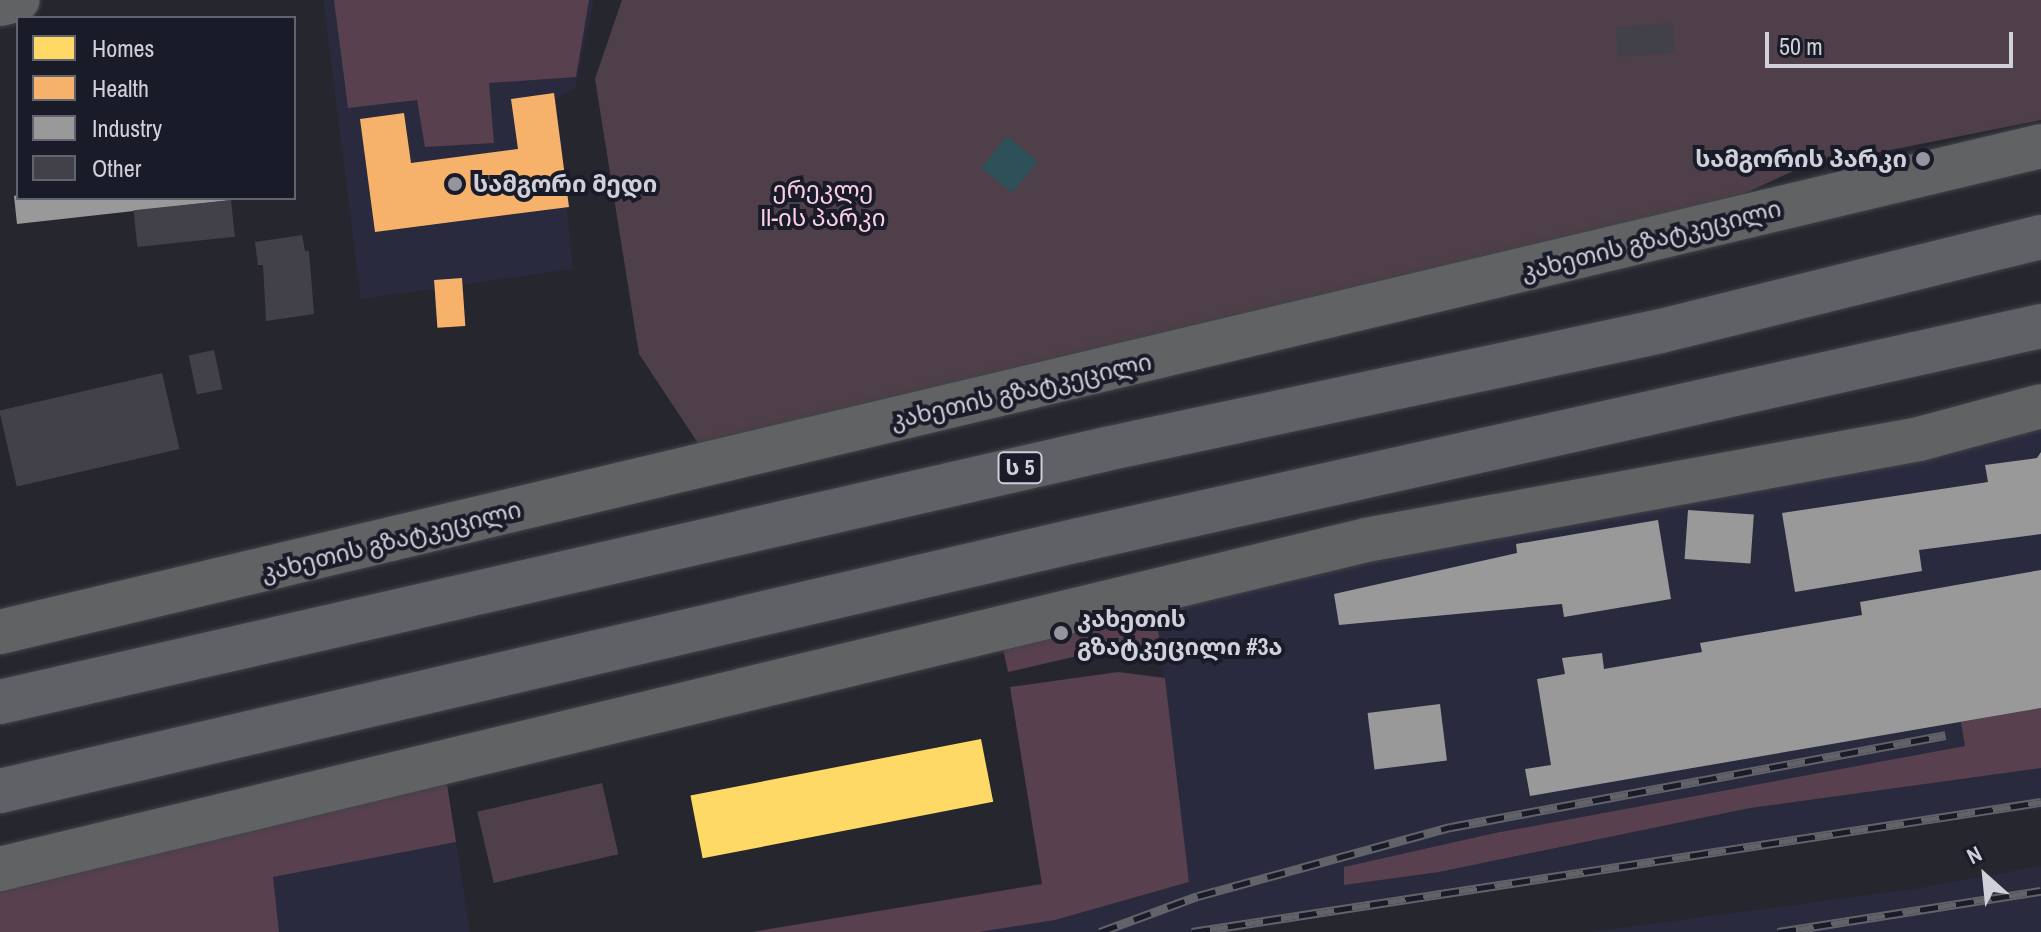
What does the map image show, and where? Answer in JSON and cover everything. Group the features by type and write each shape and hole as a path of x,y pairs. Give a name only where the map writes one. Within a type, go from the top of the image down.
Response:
{"highway":[{"name":"ს 5","path":"0,702 1106,449 1661,331 2041,237"},
{"path":"0,791 1079,540 2041,326"}],"street":[{"path":"0,4 18,0"},
{"name":"კახეთის გზატკეცილი","path":"0,632 2041,146"},
{"path":"0,869 1366,540 1919,439 2041,406"}],"shaded area":[{"name":"სამგორი მედი","path":"323,0 594,0 575,88 556,98 573,269 361,299"},
{"path":"334,0 589,0 576,77 489,83 494,143 425,147 417,100 348,108"},
{"path":"1007,136 1038,161 1012,193 981,168"},
{"path":"2041,421 2041,708 1962,722 1966,746 1495,833 1345,867 1344,884 1439,872 1750,808 2041,768 2041,809 1755,843 1214,932 979,932 1055,920 1189,882 1155,605 1379,553 1874,470"},
{"path":"1155,605 1161,652 1120,646 1008,672 1003,649"},
{"path":"1118,672 1165,678 1189,882 1055,920 979,932 752,932 1042,884 1010,687"},
{"path":"2041,708 2041,768 1750,808 1439,872 1344,885 1344,867 1495,833 1965,746 1961,722"},
{"path":"446,778 456,842 273,877 279,932 0,932 0,890"},
{"path":"456,842 470,932 279,932 272,877"},
{"path":"2041,866 2041,932 1590,932 1920,888"}],"green space":[{"name":"ერეკლე II-ის პარკი","path":"622,0 2041,0 2041,120 1800,168 1719,205 698,443 639,354 595,79"},
{"path":"602,783 618,854 494,883 477,812"}],"building: Homes":[{"path":"981,739 993,802 703,858 690,795"}],"building: Health":[{"path":"554,93 569,207 375,232 360,119 404,113 411,163 518,149 511,99"},
{"path":"462,278 465,326 437,328 434,280"}],"building: Industry":[{"path":"14,196 16,200 233,200 17,224"},
{"path":"2041,452 2041,534 1919,550 1922,571 1795,592 1782,513 1988,482 1985,465 2037,458"},
{"path":"1688,510 1754,515 1750,563 1685,559"},
{"path":"1658,520 1671,599 1564,617 1562,604 1339,625 1334,594 1517,553 1516,544"},
{"path":"2041,570 2041,708 1530,796 1525,769 1551,765 1537,679 1565,674 1562,658 1602,653 1604,669 1702,652 1700,643 1862,615 1860,602"},
{"path":"1440,704 1447,761 1374,769 1368,713"}],"building: Other":[{"path":"1673,23 1675,53 1618,57 1616,27"},
{"path":"231,200 235,237 137,247 134,210"},
{"path":"302,235 305,251 309,251 314,314 266,321 263,265 258,265 255,242"},
{"path":"214,350 222,389 197,395 189,355"},
{"path":"162,373 180,449 17,487 0,410"}],"railway":[{"path":"1100,932 1198,896 1451,827 1946,735"},
{"path":"1192,932 2041,802"},
{"path":"1778,932 2041,891"}],"place":[{"name":"სამგორის პარკი","path":"1923,159"},
{"name":"სამგორი მედი","path":"455,184"},
{"name":"კახეთის გზატკეცილი #3ა","path":"1061,633"}]}
